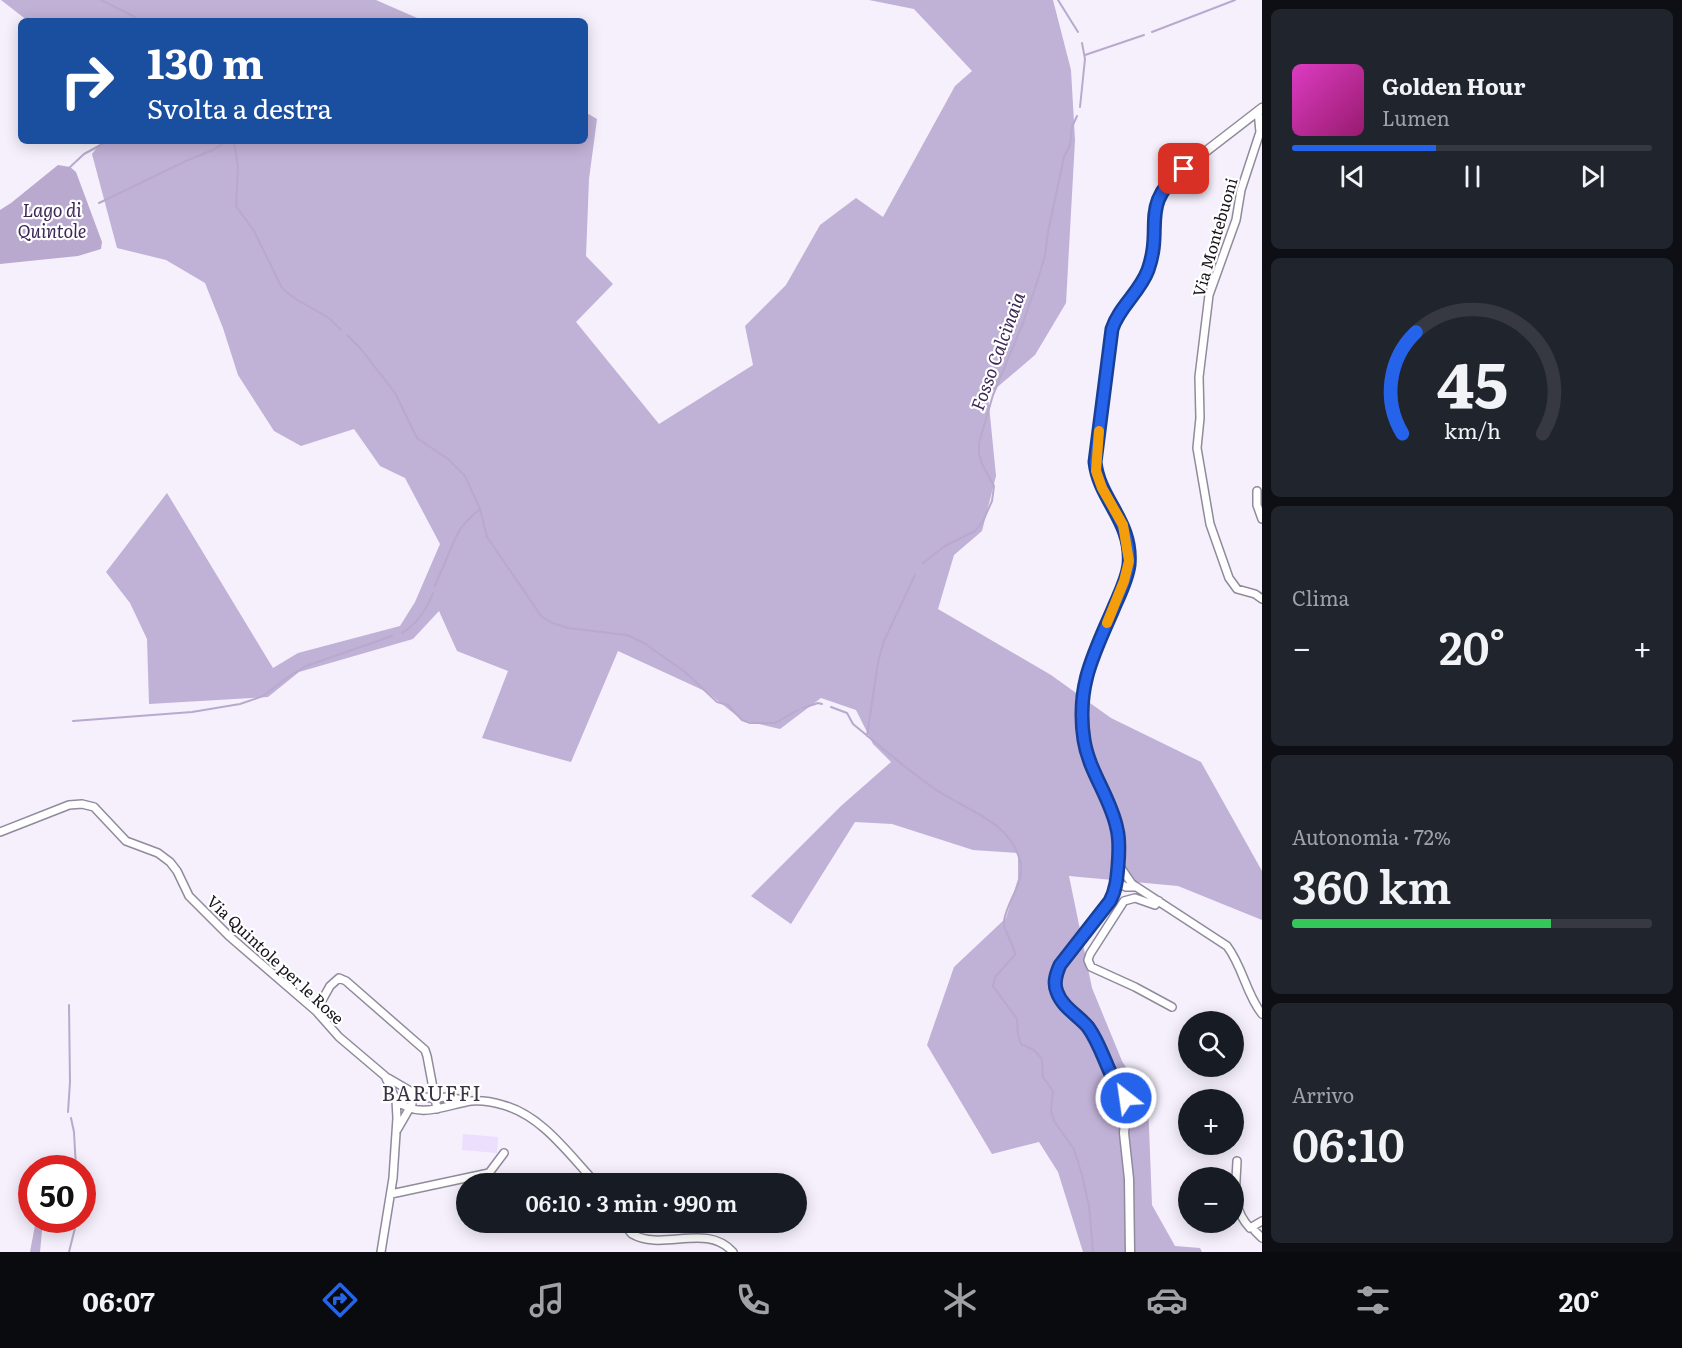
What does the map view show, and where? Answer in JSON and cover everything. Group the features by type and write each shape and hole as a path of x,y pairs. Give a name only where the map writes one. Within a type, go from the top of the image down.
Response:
{"main road":[{"path":"1130,1252 1129,1179 1124,1133 1127,1103 1089,1029 1060,999 1056,991 1056,975 1060,965 1114,895 1119,863 1117,828 1088,757 1082,711 1089,664 1119,597 1128,566 1128,549 1123,525 1102,488 1095,462 1112,329 1118,315 1140,286 1148,270 1152,254 1156,205 1163,188 1174,176 1260,110"}],"street":[{"name":"Via Montebuoni","path":"1260,110 1260,132 1241,190 1236,220 1209,295 1199,377 1200,418 1197,448 1210,524 1228,578 1237,589 1256,594 1262,599"},
{"path":"1257,491 1257,505 1262,519"},
{"name":"Via Quintole per le Rose","path":"0,831 69,805 82,804 94,807 126,841 158,853 170,862 189,896 250,955 316,1011 339,1037 385,1076 396,1100 396,1131 391,1194 381,1252"},
{"path":"1119,863 1133,886"},
{"path":"1116,882 1133,886 1227,946 1234,955 1255,1005 1262,1014"},
{"path":"1114,895 1133,886"},
{"path":"1159,901 1155,905 1135,898 1124,901 1102,933 1088,960 1091,967 1172,1007"},
{"path":"1091,927 1102,933"},
{"path":"316,1011 334,981 339,978 344,979 424,1050 437,1109"},
{"path":"385,1076 419,1096 448,1097 504,1105 532,1120 559,1142 587,1173"},
{"path":"411,1092 402,1094 396,1100 420,1110 437,1109 470,1101"},
{"path":"396,1131 411,1108 411,1092"},
{"path":"391,1194 489,1173 504,1153"},
{"path":"1237,1161 1236,1208 1241,1219 1250,1228 1262,1221"},
{"path":"1255,1231 1262,1238"},
{"path":"632,1233 646,1239 706,1238 724,1243 733,1252"}],"shaded area":[{"path":"1,0 376,0 417,18 24,18"},
{"path":"869,0 1053,0 1071,70 1075,140 1066,303 1035,355 988,395 996,476 982,531 954,555 938,609 1051,675 1111,718 1201,762 1262,871 1262,920 1178,886 1069,876 1092,988 1122,1061 1148,1102 1152,1205 1175,1246 1200,1248 1202,1252 1083,1252 1058,1172 1039,1142 992,1154 927,1045 954,967 1006,918 1018,879 1018,853 973,850 892,824 855,822 791,924 751,896 841,806 891,762 873,744 856,710 821,698 780,729 742,720 707,692 618,651 571,762 482,738 508,671 457,651 439,611 413,639 299,672 268,697 149,704 147,639 130,603 106,572 167,493 273,668 298,653 400,626 415,602 440,544 405,478 380,466 354,429 301,446 274,431 238,375 205,283 166,260 117,248 92,154 100,144 588,144 588,114 597,119 589,179 586,256 613,284 576,322 659,424 753,365 745,326 786,285 820,225 856,198 883,217 955,86 972,71 914,9"},
{"path":"463,1134 498,1137 497,1153 462,1150"},
{"path":"34,1233 42,1233 40,1252 30,1252"}],"water":[{"name":"Lago di Quintole","path":"58,165 70,167 76,172 102,242 101,249 78,256 0,264 0,210"}],"waterway":[{"path":"101,0 136,18"},
{"path":"1058,0 1078,32"},
{"name":"Fosso Calcinaia","path":"1152,32 1235,0"},
{"name":"Fosso Calcinaia","path":"1085,55 1144,35"},
{"name":"Fosso Calcinaia","path":"1080,107 1085,59 1082,43"},
{"name":"Fosso Calcinaia","path":"923,563 945,546 975,531 983,521 992,501 994,486 982,464 979,443 993,395 1023,323 1045,256 1064,157 1070,145 1072,127 1077,116"},
{"path":"68,169 84,154 102,144"},
{"path":"99,203 222,144"},
{"path":"234,144 238,167 236,206 254,231 282,288 294,298 329,318 341,330"},
{"path":"347,335 361,349 395,393 417,438 448,459 465,476 480,509 487,537 542,617 568,628 627,635 644,643 685,672 717,702 728,705 742,720 750,723 775,723 798,710"},
{"path":"435,586 459,532 480,509"},
{"name":"Fosso Calcinaia","path":"867,736 878,662 884,641 915,575"},
{"path":"402,633 421,615 433,593"},
{"path":"73,721 192,712 240,704 263,696 306,666 392,636"},
{"path":"803,708 818,703 822,704"},
{"path":"831,707 847,713 853,724 924,781 998,827 1009,838 1016,850 1021,865 1020,879 1004,921 1015,955 995,977 993,986 1017,1019 1021,1044 1034,1050 1042,1059 1043,1077 1053,1091 1051,1111 1054,1121 1074,1149 1082,1175 1089,1206 1093,1252"},
{"path":"68,1112 69,1005"},
{"path":"71,1118 75,1155"},
{"path":"69,1252 74,1233"}],"slow traffic":[{"path":"1099,431 1096,471 1102,488 1119,514 1129,561 1119,597 1107,623"}],"district":[{"name":"BARUFFI","path":"432,1092"}],"route":[{"path":"1126,1098 1117,1087 1089,1029 1060,999 1055,983 1060,965 1114,895 1118,871 1117,828 1088,757 1082,711 1085,678 1089,664 1119,597 1128,566 1128,549 1123,525 1119,514 1102,488 1095,462 1112,329 1118,315 1140,286 1148,270 1159,196 1168,182 1184,169"}]}
